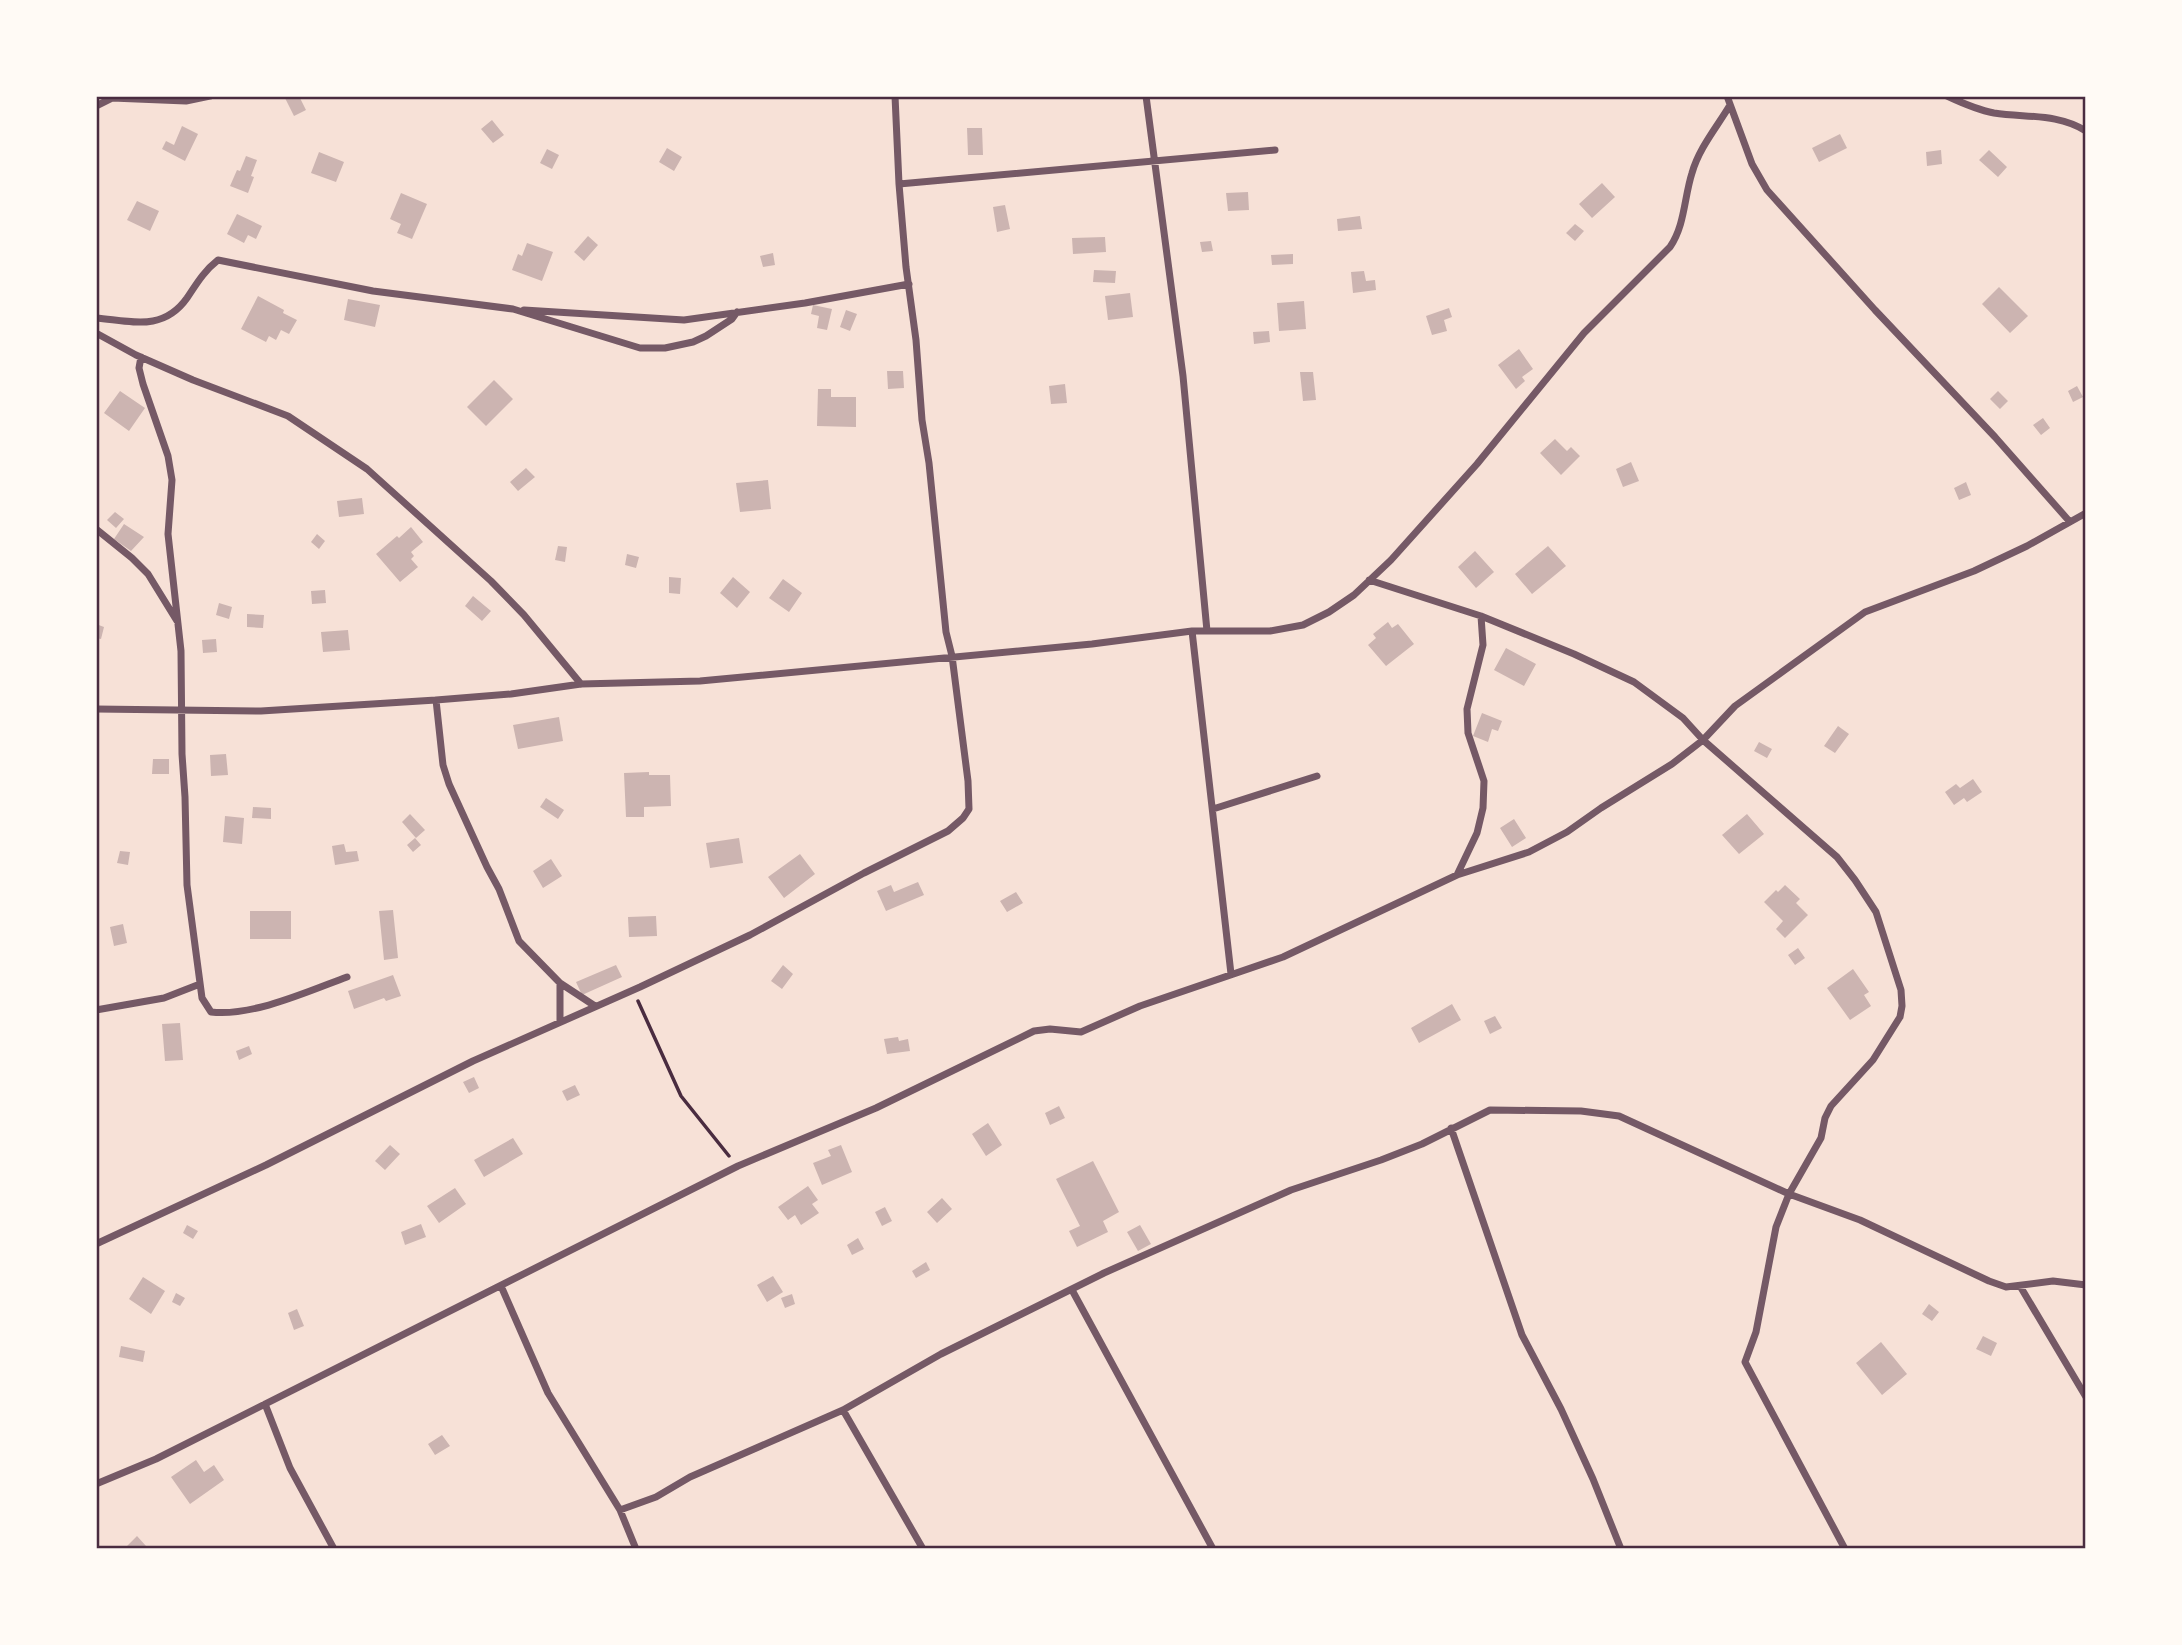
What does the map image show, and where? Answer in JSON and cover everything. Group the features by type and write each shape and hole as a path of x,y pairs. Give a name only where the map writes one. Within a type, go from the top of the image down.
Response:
{"street":[{"path":"96,106 112,98 186,101 210,96"},
{"path":"96,1244 560,1021 750,935 947,831 963,818 969,809 968,781 952,656 946,632 899,184 894,96"},
{"path":"1146,96 1183,376 1207,631"},
{"path":"1727,96 1752,164 1767,190 2070,522"},
{"path":"1947,96 1979,109 2065,121 2086,131"},
{"path":"96,709 261,711 436,700 511,694 581,684 700,681 1092,644 1192,631 1270,631 1303,625 1354,595 1391,560 1476,464 1584,333 1670,247 1683,215 1695,163 1730,105"},
{"path":"899,184 1275,150"},
{"path":"96,318 154,323 169,316 184,301 205,271 218,260 373,292 513,309 684,320 909,284"},
{"path":"513,309 640,348 665,348 693,342 733,318 737,312"},
{"path":"96,333 193,380 288,416 367,469 491,581 524,615 581,684"},
{"path":"141,357 139,368 143,384 168,456 172,480 168,534 181,652 187,885 205,1004 211,1012 226,1014 290,999 347,977"},
{"path":"96,1484 156,1459 738,1166 876,1108 1034,1031 1050,1029 1081,1032 1140,1006 1283,957 1457,875 1529,852 1567,832 1672,764 1703,740 1735,706 1865,612 1974,571 2086,513"},
{"path":"96,529 148,574 178,621"},
{"path":"1369,580 1481,616 1634,682 1683,719 1703,740 1790,813 1843,864 1876,912 1900,990 1900,1017 1873,1060 1831,1106 1825,1118 1821,1138 1789,1194 1776,1227 1755,1332 1745,1362 1845,1549"},
{"path":"1457,875 1477,833 1483,808 1484,781 1468,733 1467,709 1483,645 1481,616"},
{"path":"1192,631 1231,974"},
{"path":"436,700 443,765 449,784 499,889 519,941 560,983 594,1006"},
{"path":"1213,809 1317,776"},
{"path":"560,983 560,1021"},
{"path":"96,1010 164,998 200,984"},
{"path":"620,1510 656,1497 690,1477 843,1410 941,1354 1104,1273 1291,1190 1422,1144 1490,1110 1600,1112 1619,1116 1789,1194 1860,1220 1989,1281 2006,1287 2053,1280 2086,1285"},
{"path":"1451,1128 1522,1335 1561,1409 1621,1549"},
{"path":"501,1286 548,1392 620,1510 636,1549"},
{"path":"2020,1286 2086,1397"},
{"path":"1072,1290 1213,1549"},
{"path":"265,1404 290,1468 334,1549"},
{"path":"843,1410 923,1549"}],"path":[{"path":"633,990 681,1096 738,1166"}],"building":[{"path":"284,96 299,96 306,110 294,116"},
{"path":"492,120 504,135 493,143 481,129"},
{"path":"182,126 198,134 185,161 162,149 166,141 174,145"},
{"path":"967,128 982,128 983,155 968,155"},
{"path":"1840,134 1847,148 1819,162 1812,148"},
{"path":"667,148 682,157 674,171 659,162"},
{"path":"547,149 559,155 552,169 540,163"},
{"path":"1941,150 1942,164 1927,166 1926,152"},
{"path":"1989,150 2007,167 1998,177 1979,160"},
{"path":"319,152 344,162 336,182 311,173"},
{"path":"246,156 257,160 248,193 230,186"},
{"path":"1602,183 1615,197 1592,218 1579,204"},
{"path":"1248,192 1249,210 1228,211 1226,193"},
{"path":"401,193 427,204 412,239 397,233 401,224 390,219"},
{"path":"137,201 159,211 150,231 127,220"},
{"path":"1005,205 1010,229 997,232 993,207"},
{"path":"237,214 262,226 256,239 248,235 244,243 227,234"},
{"path":"1360,216 1362,229 1338,231 1337,219"},
{"path":"1575,224 1584,231 1575,241 1566,233"},
{"path":"588,236 598,245 584,261 574,252"},
{"path":"1105,237 1106,252 1073,254 1072,238"},
{"path":"1211,241 1213,251 1202,252 1200,242"},
{"path":"527,243 553,252 542,281 512,270 518,254 522,256"},
{"path":"773,253 775,265 763,267 760,256"},
{"path":"1293,254 1293,264 1272,265 1271,255"},
{"path":"1094,270 1116,271 1115,283 1093,282"},
{"path":"1364,271 1366,281 1375,280 1376,290 1353,293 1351,272"},
{"path":"1999,287 2028,316 2010,333 1982,304"},
{"path":"1130,293 1133,317 1108,320 1105,296"},
{"path":"258,296 297,320 289,334 281,330 276,340 269,336 266,342 241,329"},
{"path":"348,299 380,305 375,327 344,320"},
{"path":"1304,301 1306,329 1279,331 1277,303"},
{"path":"813,305 832,309 827,330 817,328 819,316 811,314"},
{"path":"1449,308 1452,317 1444,320 1447,331 1432,335 1426,316"},
{"path":"846,310 857,314 850,331 840,327"},
{"path":"1269,331 1270,342 1254,344 1253,332"},
{"path":"1519,349 1533,369 1522,377 1525,381 1516,389 1498,365"},
{"path":"887,371 903,371 904,388 888,389"},
{"path":"1300,372 1313,372 1316,400 1303,401"},
{"path":"494,380 513,399 486,426 467,407"},
{"path":"1065,384 1067,403 1051,404 1049,386"},
{"path":"2077,386 2083,397 2073,402 2068,391"},
{"path":"818,389 831,389 831,397 856,397 856,427 817,426"},
{"path":"120,391 145,408 129,431 104,413"},
{"path":"1998,391 2008,401 2000,409 1990,399"},
{"path":"2043,418 2050,428 2041,435 2033,425"},
{"path":"1555,439 1567,451 1571,447 1580,456 1561,475 1540,453"},
{"path":"1631,462 1639,481 1623,487 1616,469"},
{"path":"526,468 535,477 518,491 510,482"},
{"path":"768,480 771,509 740,512 736,483"},
{"path":"1966,482 1971,495 1959,500 1954,488"},
{"path":"362,498 364,514 339,517 337,501"},
{"path":"115,512 124,519 116,528 107,520"},
{"path":"124,524 144,537 131,551 114,539"},
{"path":"411,527 423,542 411,552 414,556 411,559 418,567 400,582 376,554"},
{"path":"317,534 325,541 319,549 311,542"},
{"path":"558,546 567,547 565,562 555,560"},
{"path":"1548,546 1566,566 1532,594 1515,574"},
{"path":"1475,551 1494,572 1476,588 1458,567"},
{"path":"627,554 639,557 636,568 625,565"},
{"path":"669,577 681,578 680,594 669,593"},
{"path":"733,577 750,592 737,608 720,593"},
{"path":"783,579 802,593 789,612 769,598"},
{"path":"325,590 326,603 312,604 311,591"},
{"path":"473,596 491,611 482,621 465,606"},
{"path":"219,603 232,607 229,619 216,615"},
{"path":"247,614 264,615 263,628 247,627"},
{"path":"1388,622 1392,628 1398,624 1414,644 1386,666 1368,645 1376,638 1373,634"},
{"path":"96,624 104,627 101,639 96,638"},
{"path":"348,630 350,650 323,652 321,632"},
{"path":"216,639 217,652 203,653 202,640"},
{"path":"1506,648 1536,664 1524,686 1494,670"},
{"path":"1482,713 1502,721 1498,731 1492,729 1488,742 1473,736"},
{"path":"559,717 563,741 518,749 513,725"},
{"path":"1838,726 1849,734 1835,753 1824,746"},
{"path":"1759,742 1772,749 1767,758 1754,751"},
{"path":"226,754 228,775 211,776 210,755"},
{"path":"153,759 169,759 169,774 152,774"},
{"path":"649,772 649,775 670,775 671,806 644,807 644,817 626,817 624,773"},
{"path":"1973,779 1982,792 1967,802 1964,798 1954,805 1945,792 1956,784 1960,788"},
{"path":"546,798 564,810 558,819 540,807"},
{"path":"253,807 271,808 271,819 252,818"},
{"path":"410,814 425,830 416,838 402,822"},
{"path":"1747,814 1764,834 1739,854 1722,835"},
{"path":"225,816 244,818 242,844 223,842"},
{"path":"1514,819 1526,838 1512,847 1500,828"},
{"path":"415,838 421,845 413,852 407,845"},
{"path":"739,838 743,863 710,868 706,843"},
{"path":"344,844 346,852 357,851 359,861 335,865 332,846"},
{"path":"120,851 130,852 128,865 117,863"},
{"path":"800,854 815,874 784,898 768,877"},
{"path":"551,859 562,876 543,888 533,871"},
{"path":"918,882 924,895 886,911 877,891 891,885 894,892"},
{"path":"1785,885 1800,899 1796,903 1808,915 1785,938 1776,929 1783,921 1764,902"},
{"path":"1016,892 1023,903 1007,912 1000,901"},
{"path":"393,910 398,958 384,960 379,911"},
{"path":"250,911 291,911 291,939 250,939"},
{"path":"656,916 657,936 629,937 628,917"},
{"path":"123,924 127,943 114,946 110,927"},
{"path":"1798,948 1805,958 1795,965 1788,955"},
{"path":"616,965 622,977 582,995 576,982"},
{"path":"783,965 793,974 782,989 771,981"},
{"path":"1853,969 1869,992 1864,995 1871,1006 1850,1020 1827,988"},
{"path":"393,975 401,996 386,1001 384,998 354,1009 348,991"},
{"path":"1452,1004 1461,1020 1419,1043 1411,1028"},
{"path":"1495,1016 1502,1028 1490,1034 1484,1021"},
{"path":"180,1023 183,1060 165,1061 162,1024"},
{"path":"898,1037 899,1041 908,1039 910,1051 887,1054 884,1039"},
{"path":"249,1046 252,1054 239,1060 236,1051"},
{"path":"474,1077 479,1088 469,1093 463,1082"},
{"path":"575,1085 580,1095 567,1101 562,1091"},
{"path":"1059,1106 1065,1118 1050,1125 1045,1113"},
{"path":"988,1123 1002,1145 986,1156 972,1134"},
{"path":"513,1138 523,1154 484,1177 474,1160"},
{"path":"390,1145 400,1154 385,1170 375,1161"},
{"path":"841,1145 852,1172 822,1185 813,1163 831,1156 828,1150"},
{"path":"1093,1161 1119,1212 1103,1221 1108,1232 1077,1247 1069,1231 1080,1226 1056,1179"},
{"path":"808,1186 818,1200 812,1204 819,1213 801,1225 795,1215 788,1220 778,1207"},
{"path":"455,1188 466,1204 439,1223 427,1206"},
{"path":"942,1198 952,1209 937,1223 927,1212"},
{"path":"885,1207 892,1221 882,1226 875,1212"},
{"path":"421,1224 426,1237 405,1245 401,1232"},
{"path":"187,1225 198,1231 193,1239 183,1233"},
{"path":"1140,1225 1151,1244 1138,1251 1127,1232"},
{"path":"858,1238 864,1249 852,1255 847,1245"},
{"path":"926,1262 930,1270 916,1278 912,1271"},
{"path":"773,1276 783,1292 767,1302 757,1285"},
{"path":"143,1277 165,1291 151,1314 129,1299"},
{"path":"176,1293 185,1298 180,1306 172,1302"},
{"path":"792,1294 795,1304 785,1308 781,1298"},
{"path":"1929,1304 1939,1312 1932,1321 1922,1314"},
{"path":"297,1309 304,1326 294,1330 288,1313"},
{"path":"1983,1336 1997,1343 1991,1356 1976,1349"},
{"path":"1881,1342 1907,1374 1882,1395 1856,1363"},
{"path":"121,1346 145,1351 143,1362 119,1357"},
{"path":"442,1435 450,1446 435,1455 428,1444"},
{"path":"196,1460 204,1472 214,1465 224,1480 190,1504 171,1477"},
{"path":"137,1536 146,1546 143,1549 124,1549"}]}
